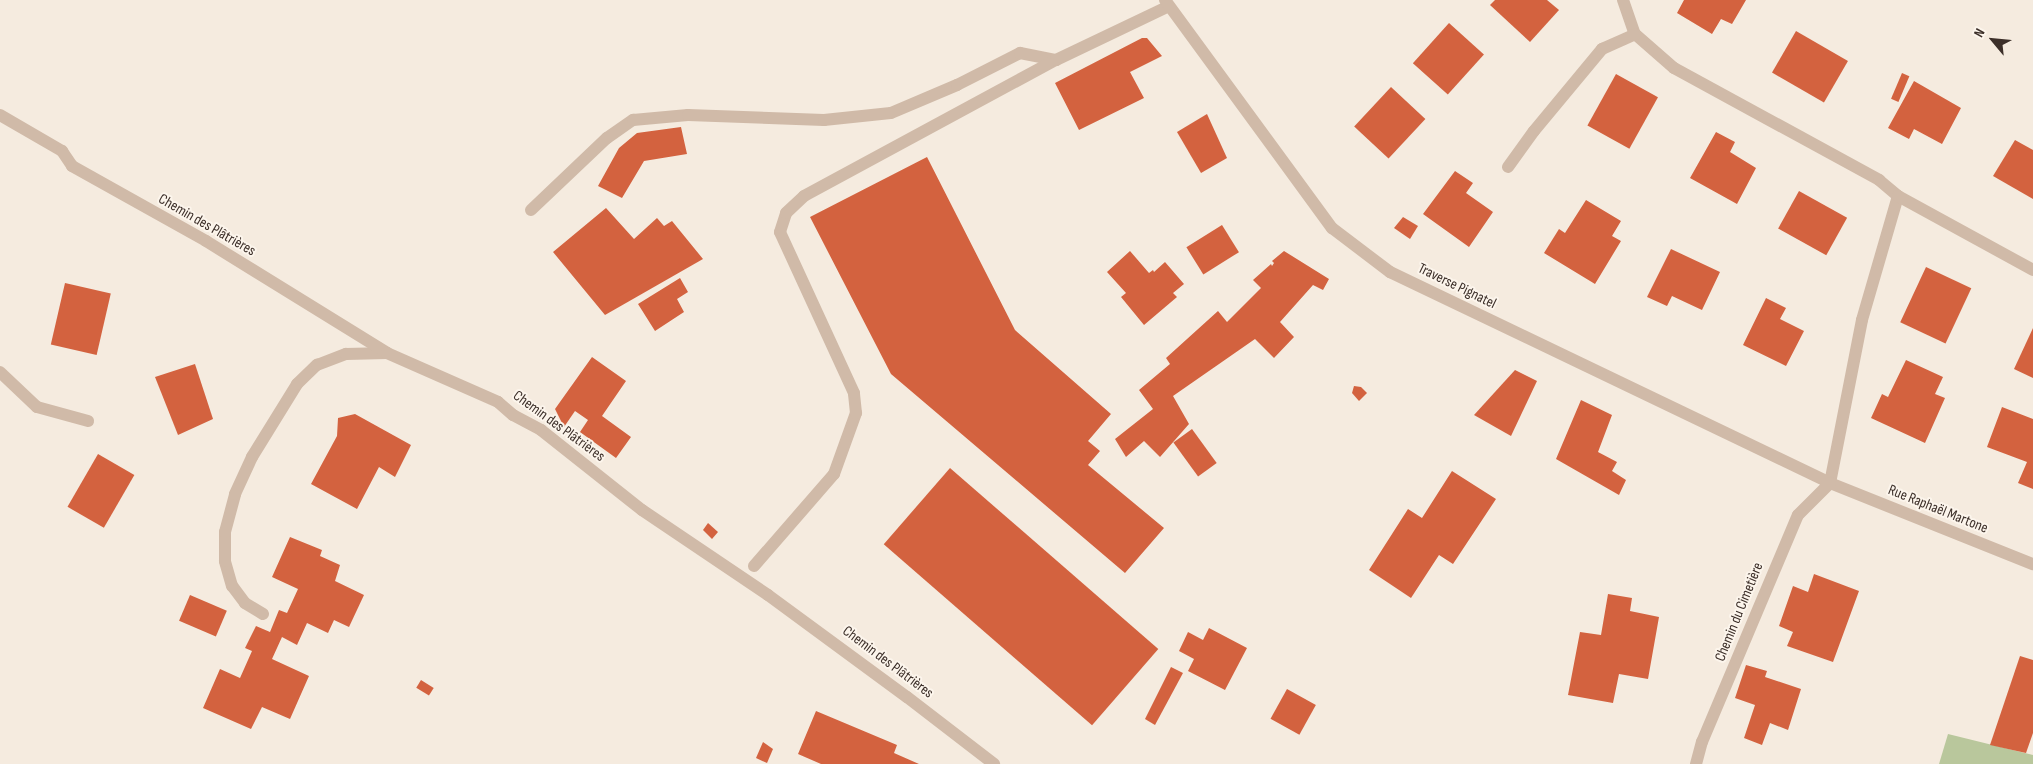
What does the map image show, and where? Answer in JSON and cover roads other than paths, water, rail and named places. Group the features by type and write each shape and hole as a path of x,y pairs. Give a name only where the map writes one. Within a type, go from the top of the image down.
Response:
{"street":[{"path":"1623,0 1635,34 1674,68 1879,180 1898,196 2033,270"},
{"path":"754,566 834,474 856,413 854,393 780,232 786,213 804,196 1056,60 1167,3"},
{"name":"Traverse Pignatel","path":"1167,3 1332,228 1390,272 1830,483"},
{"path":"1508,167 1534,131 1602,49 1635,34"},
{"path":"531,210 607,138 634,120 688,115 824,120 891,113 957,85 1020,53 1056,60"},
{"name":"Chemin des Plâtrières","path":"0,115 62,151 72,166 206,242 387,353 498,402 513,415 541,430 642,510 768,595 907,696 994,764"},
{"path":"1830,483 1862,320 1898,196"},
{"path":"263,614 245,603 232,586 225,561 225,532 235,494 252,457 298,384 317,365 346,354 387,353"},
{"path":"0,372 37,407 88,421"},
{"name":"Rue Raphaël Martone","path":"1830,483 2033,564"},
{"name":"Chemin du Cimetière","path":"1696,764 1706,733 1798,515 1830,483"}]}
